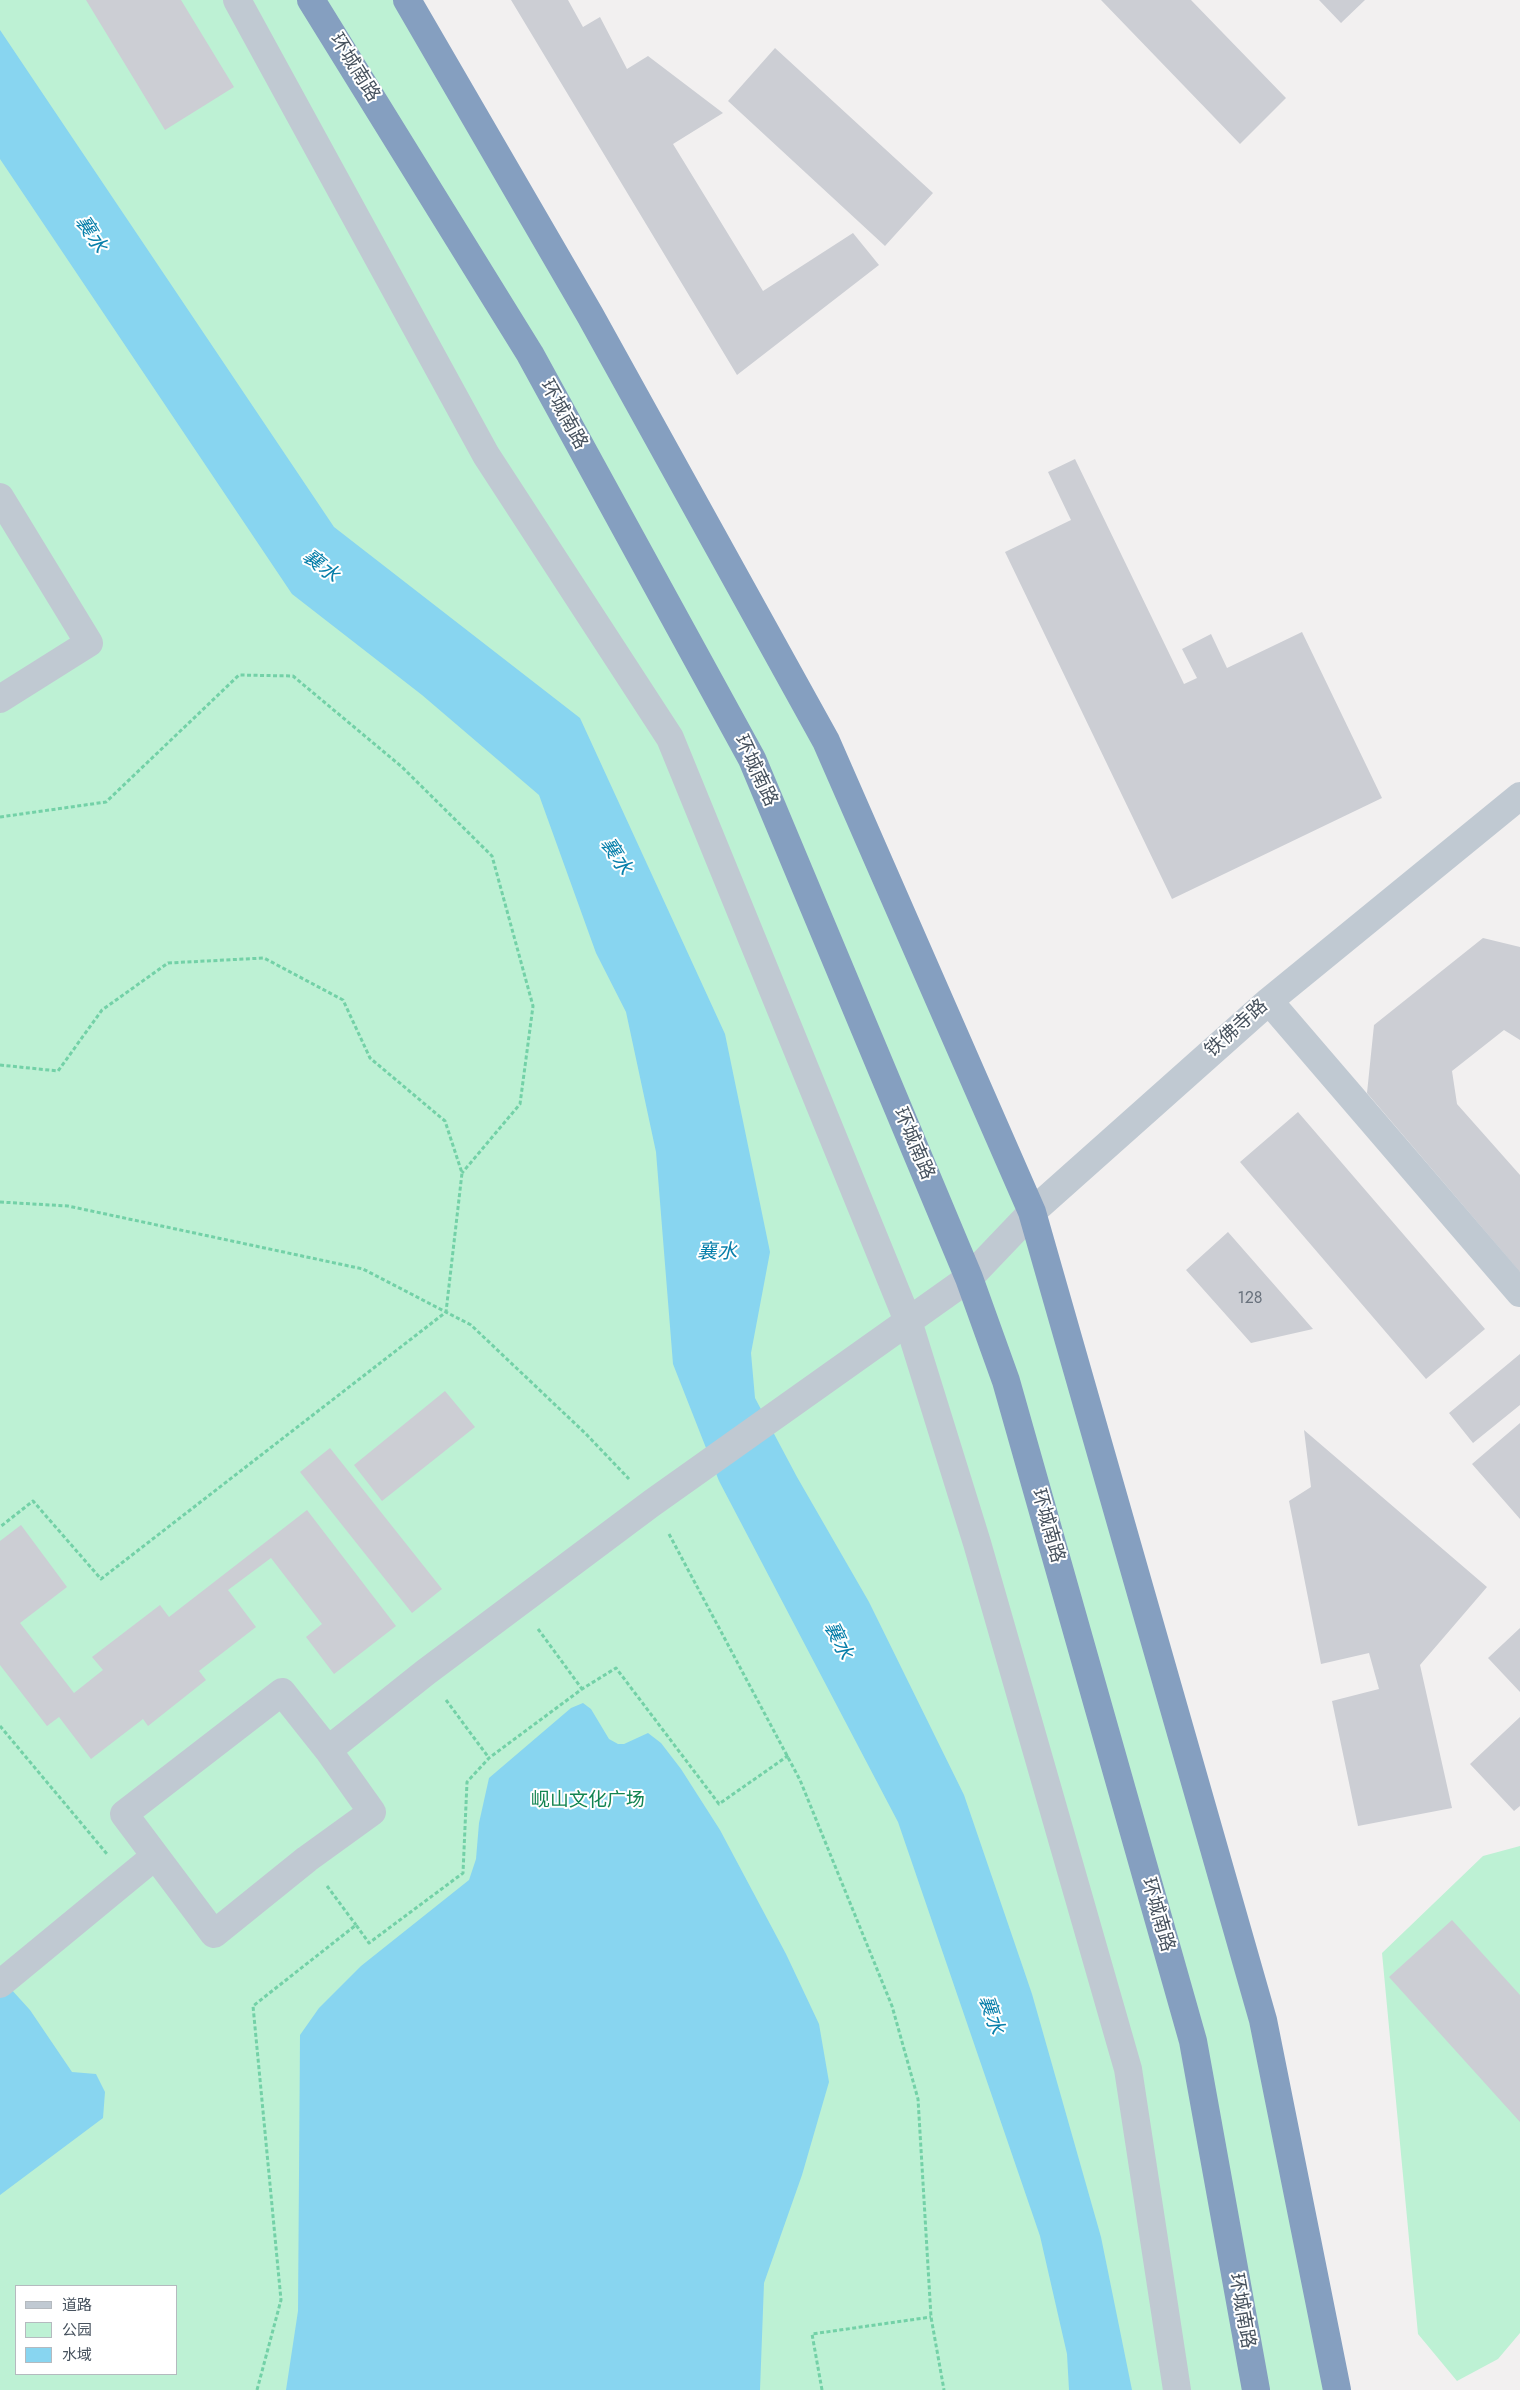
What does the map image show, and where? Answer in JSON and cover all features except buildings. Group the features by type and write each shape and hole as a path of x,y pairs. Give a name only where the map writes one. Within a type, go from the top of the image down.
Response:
{"highway":[{"name":"环城南路","path":"311,0 530,354 752,758 969,1278 1006,1381 1193,2041 1256,2390"},
{"path":"408,0 590,314 826,741 1032,1212 1263,2020 1337,2390"}],"street":[{"path":"236,0 486,455 670,738 908,1321 977,1543 1128,2069 1177,2390"},
{"path":"0,497 89,643 0,699"},
{"name":"铁佛寺路","path":"328,1750 426,1672 652,1503 969,1278 1032,1212 1269,1001 1520,796"},
{"path":"1269,1001 1520,1293"},
{"path":"282,1692 328,1750 372,1812 307,1859 214,1934 154,1857 124,1814 282,1692"},
{"path":"0,1984 154,1857"}],"path":[{"path":"0,817 106,802 239,675 293,676 402,767 492,856 533,1006 520,1104 462,1173"},
{"path":"0,1065 58,1071 102,1010 168,963 264,958 344,1000 370,1058 446,1121 462,1173 446,1312 101,1579 32,1501 0,1527"},
{"path":"0,1202 68,1206 363,1269 471,1325 586,1434 652,1503 789,1755 892,2006 918,2099 931,2317 944,2390"},
{"path":"519,1603 582,1690"},
{"path":"307,1859 369,1943 463,1873 467,1782 489,1758 582,1690 616,1668 719,1804 789,1755"},
{"path":"426,1672 489,1758"},
{"path":"0,1726 128,1880"},
{"path":"257,2390 281,2300 253,2006 356,1925"},
{"path":"822,2390 812,2334 931,2317"}],"green space":[{"name":"岘山文化广场","path":"0,0 407,0 826,741 1032,1212 1263,2020 1337,2390 0,2390"},
{"path":"1520,1846 1520,2333 1498,2359 1457,2381 1418,2334 1382,1953 1483,1856"}],"water":[{"name":"襄水","path":"0,30 334,527 580,718 725,1034 770,1252 751,1353 755,1398 797,1477 869,1602 964,1795 1032,1994 1101,2237 1132,2390 1069,2390 1067,2354 1040,2236 898,1822 719,1481 673,1364 656,1152 626,1012 596,953 539,795 422,695 292,594 0,159"},
{"path":"583,1703 591,1709 609,1739 618,1744 624,1744 648,1733 661,1743 681,1769 720,1830 786,1954 819,2024 829,2082 802,2175 764,2283 760,2390 286,2390 298,2311 300,2035 319,2008 361,1966 469,1880 476,1859 479,1823 489,1778 571,1708"},
{"path":"0,1977 30,2010 72,2072 96,2074 105,2092 103,2118 0,2195"}]}
